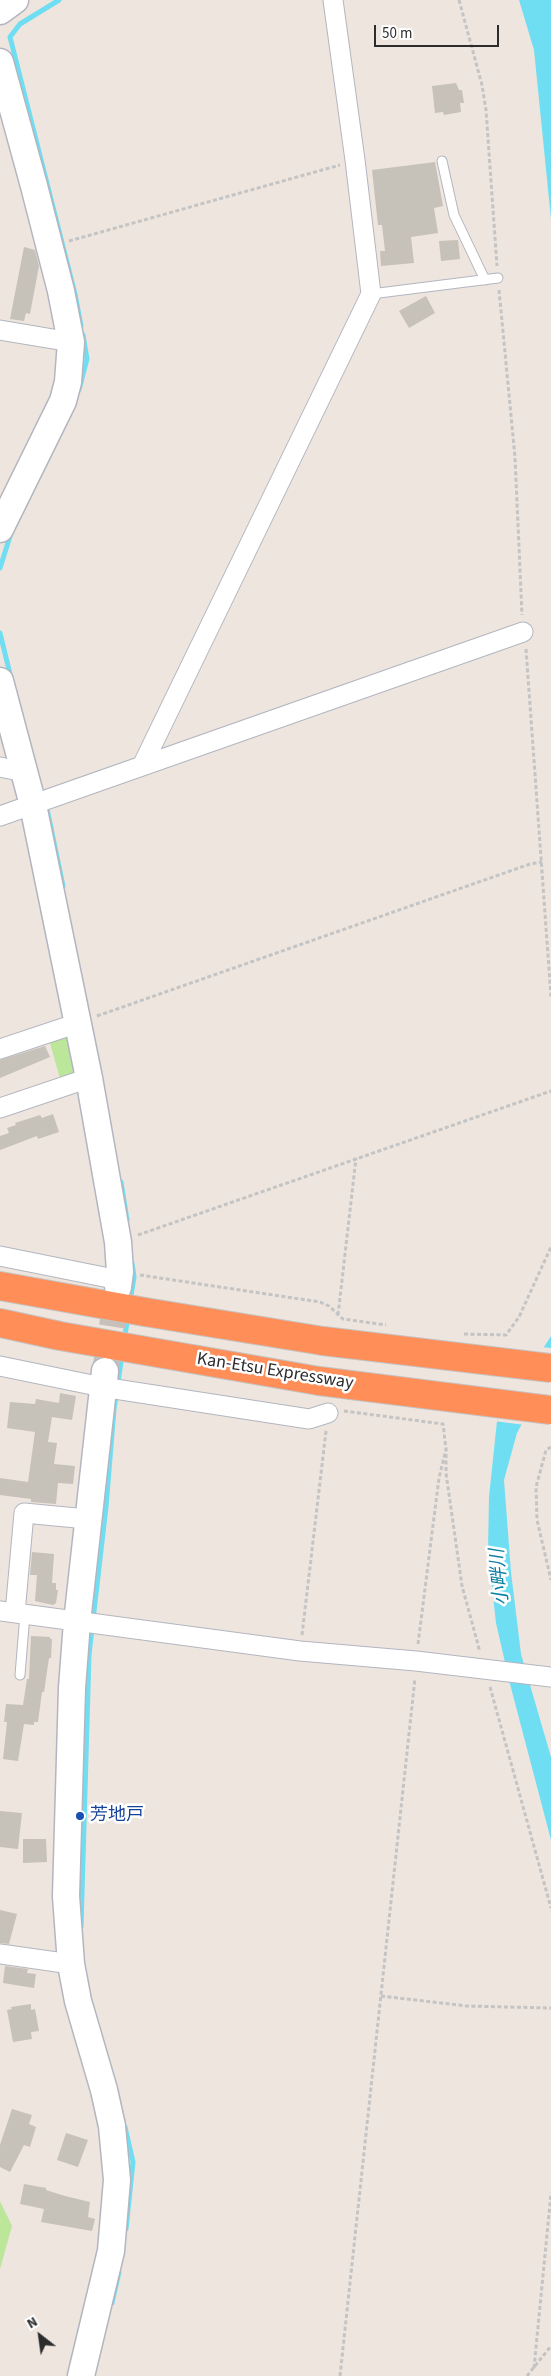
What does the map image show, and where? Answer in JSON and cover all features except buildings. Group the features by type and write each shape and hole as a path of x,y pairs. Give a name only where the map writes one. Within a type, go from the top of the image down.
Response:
{"highway":[{"path":"0,1286 323,1341 551,1368"},
{"name":"Kan-Etsu Expressway","path":"0,1323 60,1336 319,1381 551,1410"}],"street":[{"path":"0,12 15,0"},
{"path":"142,766 371,294 333,0"},
{"path":"0,62 50,247 71,342 68,382 63,401 0,529"},
{"path":"0,330 71,342"},
{"path":"0,816 523,632"},
{"path":"0,681 12,769 33,805 89,1078 118,1242 119,1280 0,1256"},
{"path":"0,1049 78,1023"},
{"path":"0,1108 89,1078"},
{"path":"0,1366 103,1379 309,1419 328,1412"},
{"path":"81,2376 111,2251 117,2173 112,2126 95,2056 78,2001 71,1964 66,1887 71,1706 86,1623 87,1519 103,1379"},
{"path":"87,1519 24,1513 13,1613 300,1651 416,1661 551,1677"},
{"path":"0,1954 71,1964"}],"lane":[{"path":"442,161 454,216 485,280"},
{"path":"371,294 498,278"},
{"path":"13,1613 20,1675"}],"path":[{"path":"459,0 485,101 498,278 515,457 523,632 527,651 551,997"},
{"path":"50,247 355,160"},
{"path":"78,1023 520,867 542,862"},
{"path":"118,1242 551,1091"},
{"path":"338,1315 356,1158"},
{"path":"454,1333 506,1335 519,1317 551,1247"},
{"path":"119,1280 320,1302 329,1306 343,1319 390,1325"},
{"path":"300,1651 328,1412 348,1411 442,1424 446,1450 446,1473 462,1586 488,1671 551,1908"},
{"path":"551,1447 546,1450 536,1487 537,1520 551,1580"},
{"path":"340,2376 416,1661 439,1478 446,1450"},
{"path":"380,1996 466,2006 551,2008"},
{"path":"534,2368 551,2193"},
{"path":"527,2376 551,2346"}],"green space":[{"path":"70,1034 78,1077 61,1082 48,1036"},
{"path":"0,2201 12,2226 0,2269"}],"water":[{"path":"519,0 551,0 551,219 534,50"},
{"name":"小畔川","path":"551,1336 551,1370 517,1433 504,1480 511,1572 521,1654 551,1757 551,1840 496,1623 488,1552 489,1497 497,1421"}],"pier":[{"path":"541,1347 551,1348 551,1376 525,1425 494,1421"}],"waterway":[{"path":"59,0 20,24 10,37 75,294 81,326"},
{"path":"79,390 87,359 83,335"},
{"path":"0,568 11,533"},
{"path":"0,633 11,678"},
{"path":"46,804 63,886"},
{"path":"121,1182 127,1220"},
{"path":"130,1302 134,1277 132,1263"},
{"path":"124,1339 128,1318"},
{"path":"93,1620 106,1507 114,1409 122,1355"},
{"path":"81,1927 89,1655 92,1628"},
{"path":"125,2127 133,2162 126,2229"},
{"path":"112,2303 119,2272"}],"tunnel":[{"path":"106,1365 118,1287"}],"place":[{"name":"芳地戸","path":"80,1816"}]}
